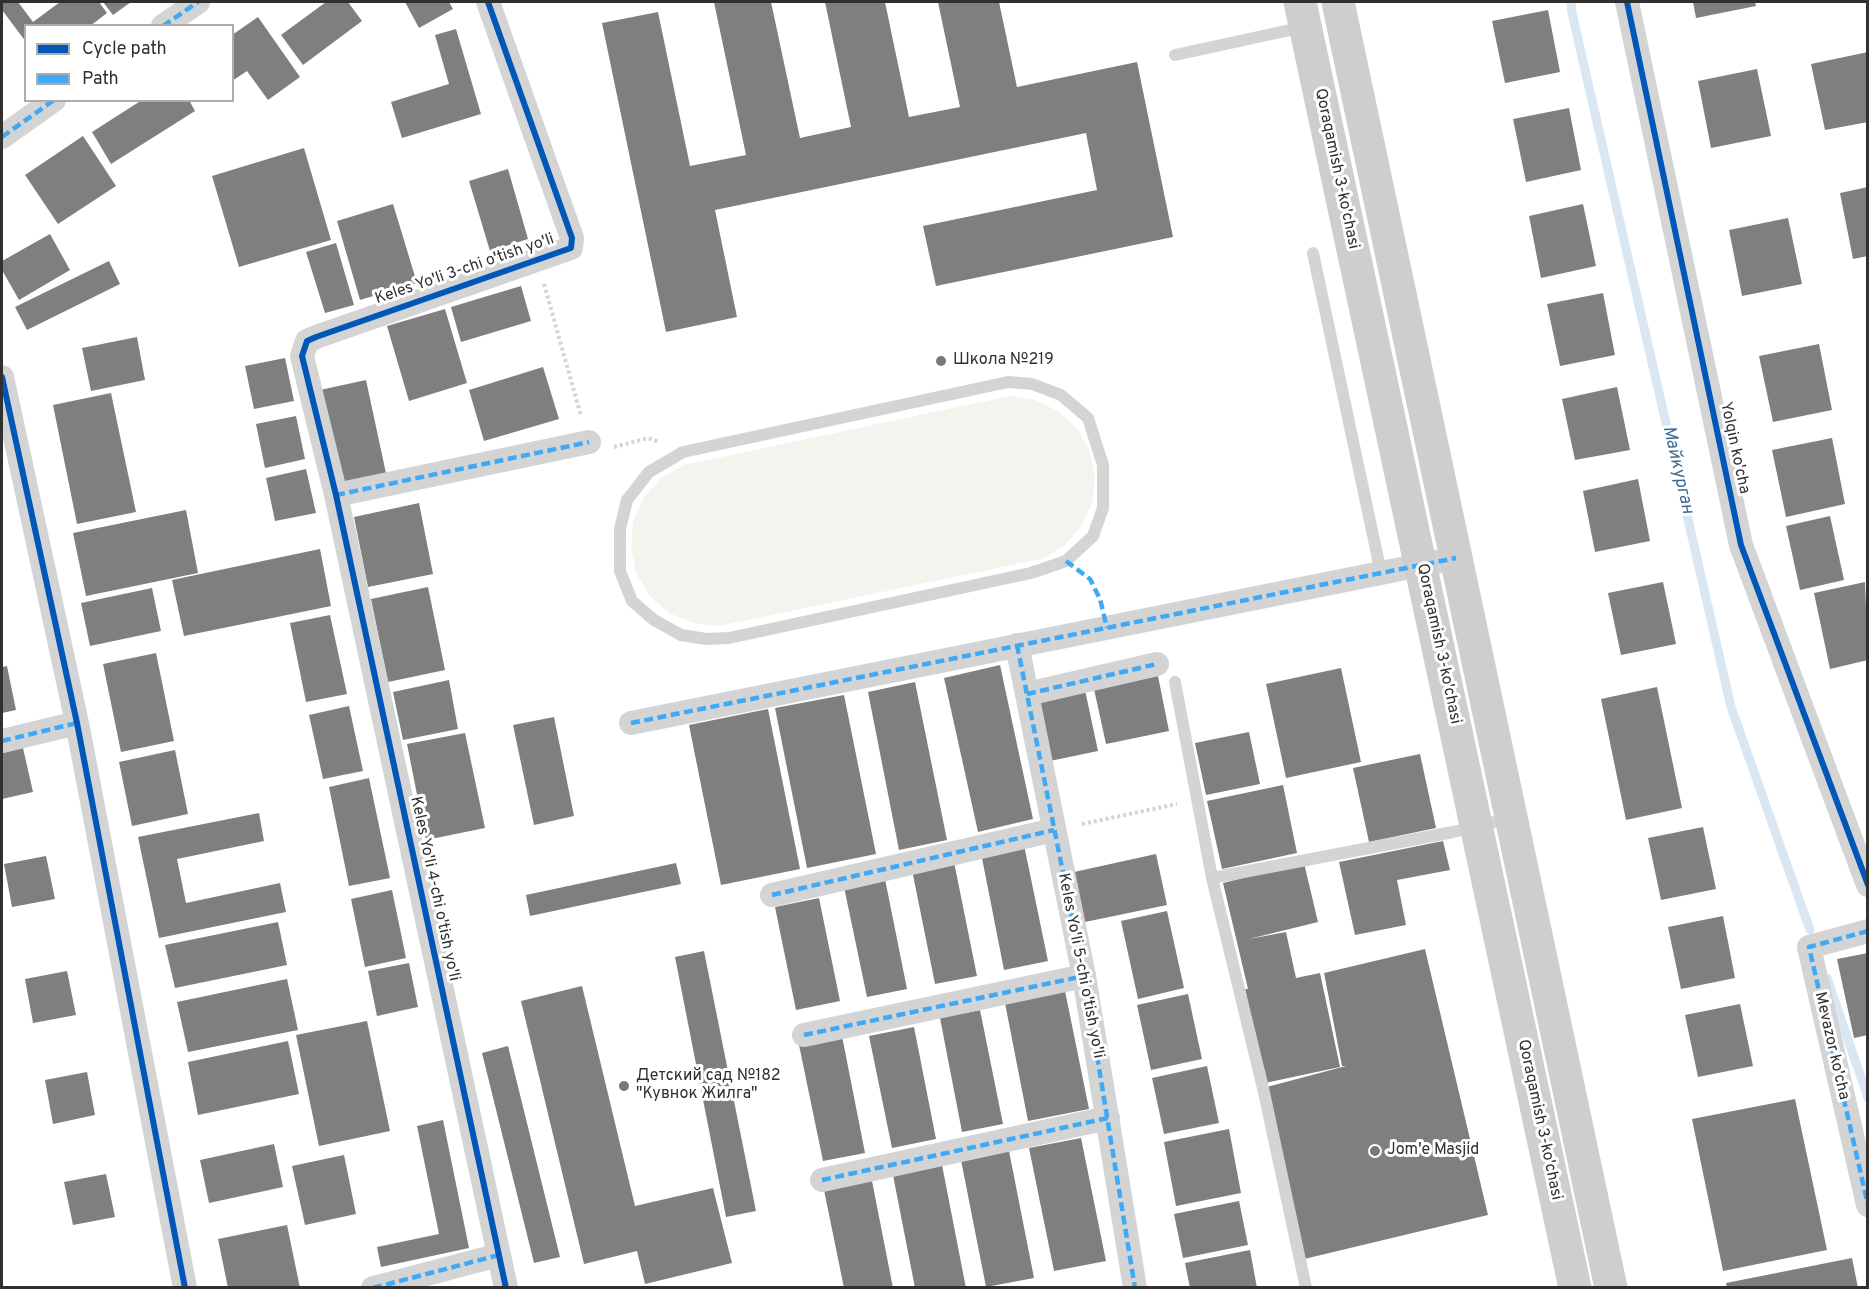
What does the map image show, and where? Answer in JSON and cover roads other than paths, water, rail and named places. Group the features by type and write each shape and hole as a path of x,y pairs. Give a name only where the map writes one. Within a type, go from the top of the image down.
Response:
{"main road":[{"path":"1338,2 1611,1287"},
{"name":"Qoraqamish 3-ko'chasi","path":"1303,14 1575,1287"}],"street":[{"path":"166,24 198,2"},
{"name":"Keles Yo'li 3-chi o'tish yo'li","path":"336,495 302,356 307,341 536,258 571,248 572,238 488,2"},
{"name":"Yolqin ko'cha","path":"1627,2 1741,545 1868,885"},
{"path":"2,137 51,102"},
{"path":"2,377 77,723 185,1287"},
{"path":"336,495 589,442"},
{"name":"Keles Yo'li 4-chi o'tish yo'li","path":"336,495 507,1287"},
{"path":"631,723 1456,558"},
{"name":"Keles Yo'li 5-chi o'tish yo'li","path":"1017,645 1084,976 1135,1287"},
{"path":"1027,694 1157,664"},
{"path":"2,741 77,723"},
{"path":"772,895 1054,830"},
{"name":"Mevazor ko'cha","path":"1868,931 1809,947 1868,1205"},
{"path":"804,1035 1084,976"},
{"path":"822,1180 1108,1118"},
{"path":"373,1287 499,1255"}],"lane":[{"path":"1175,55 1303,14"},
{"path":"1313,253 1381,573"},
{"path":"1008,382 1032,384 1061,395 1088,418 1103,465 1103,508 1093,536 1066,561 1031,573 729,638 706,639 681,635 654,620 632,602 620,571 620,529 627,500 649,472 683,452 1008,382"},
{"path":"1175,682 1212,878 1263,1088 1305,1287"},
{"path":"1212,878 1511,818"}],"waterway":[{"name":"Майкурган","path":"1571,2 1731,707 1810,930"},
{"name":"Майкурган","path":"1827,978 1868,1098"}],"place":[{"name":"Школа №219","path":"941,361"},
{"name":"Детский сад №182 \"Кувнок Жилга\"","path":"624,1086"},
{"name":"Jom'e Masjid","path":"1375,1151"}]}
